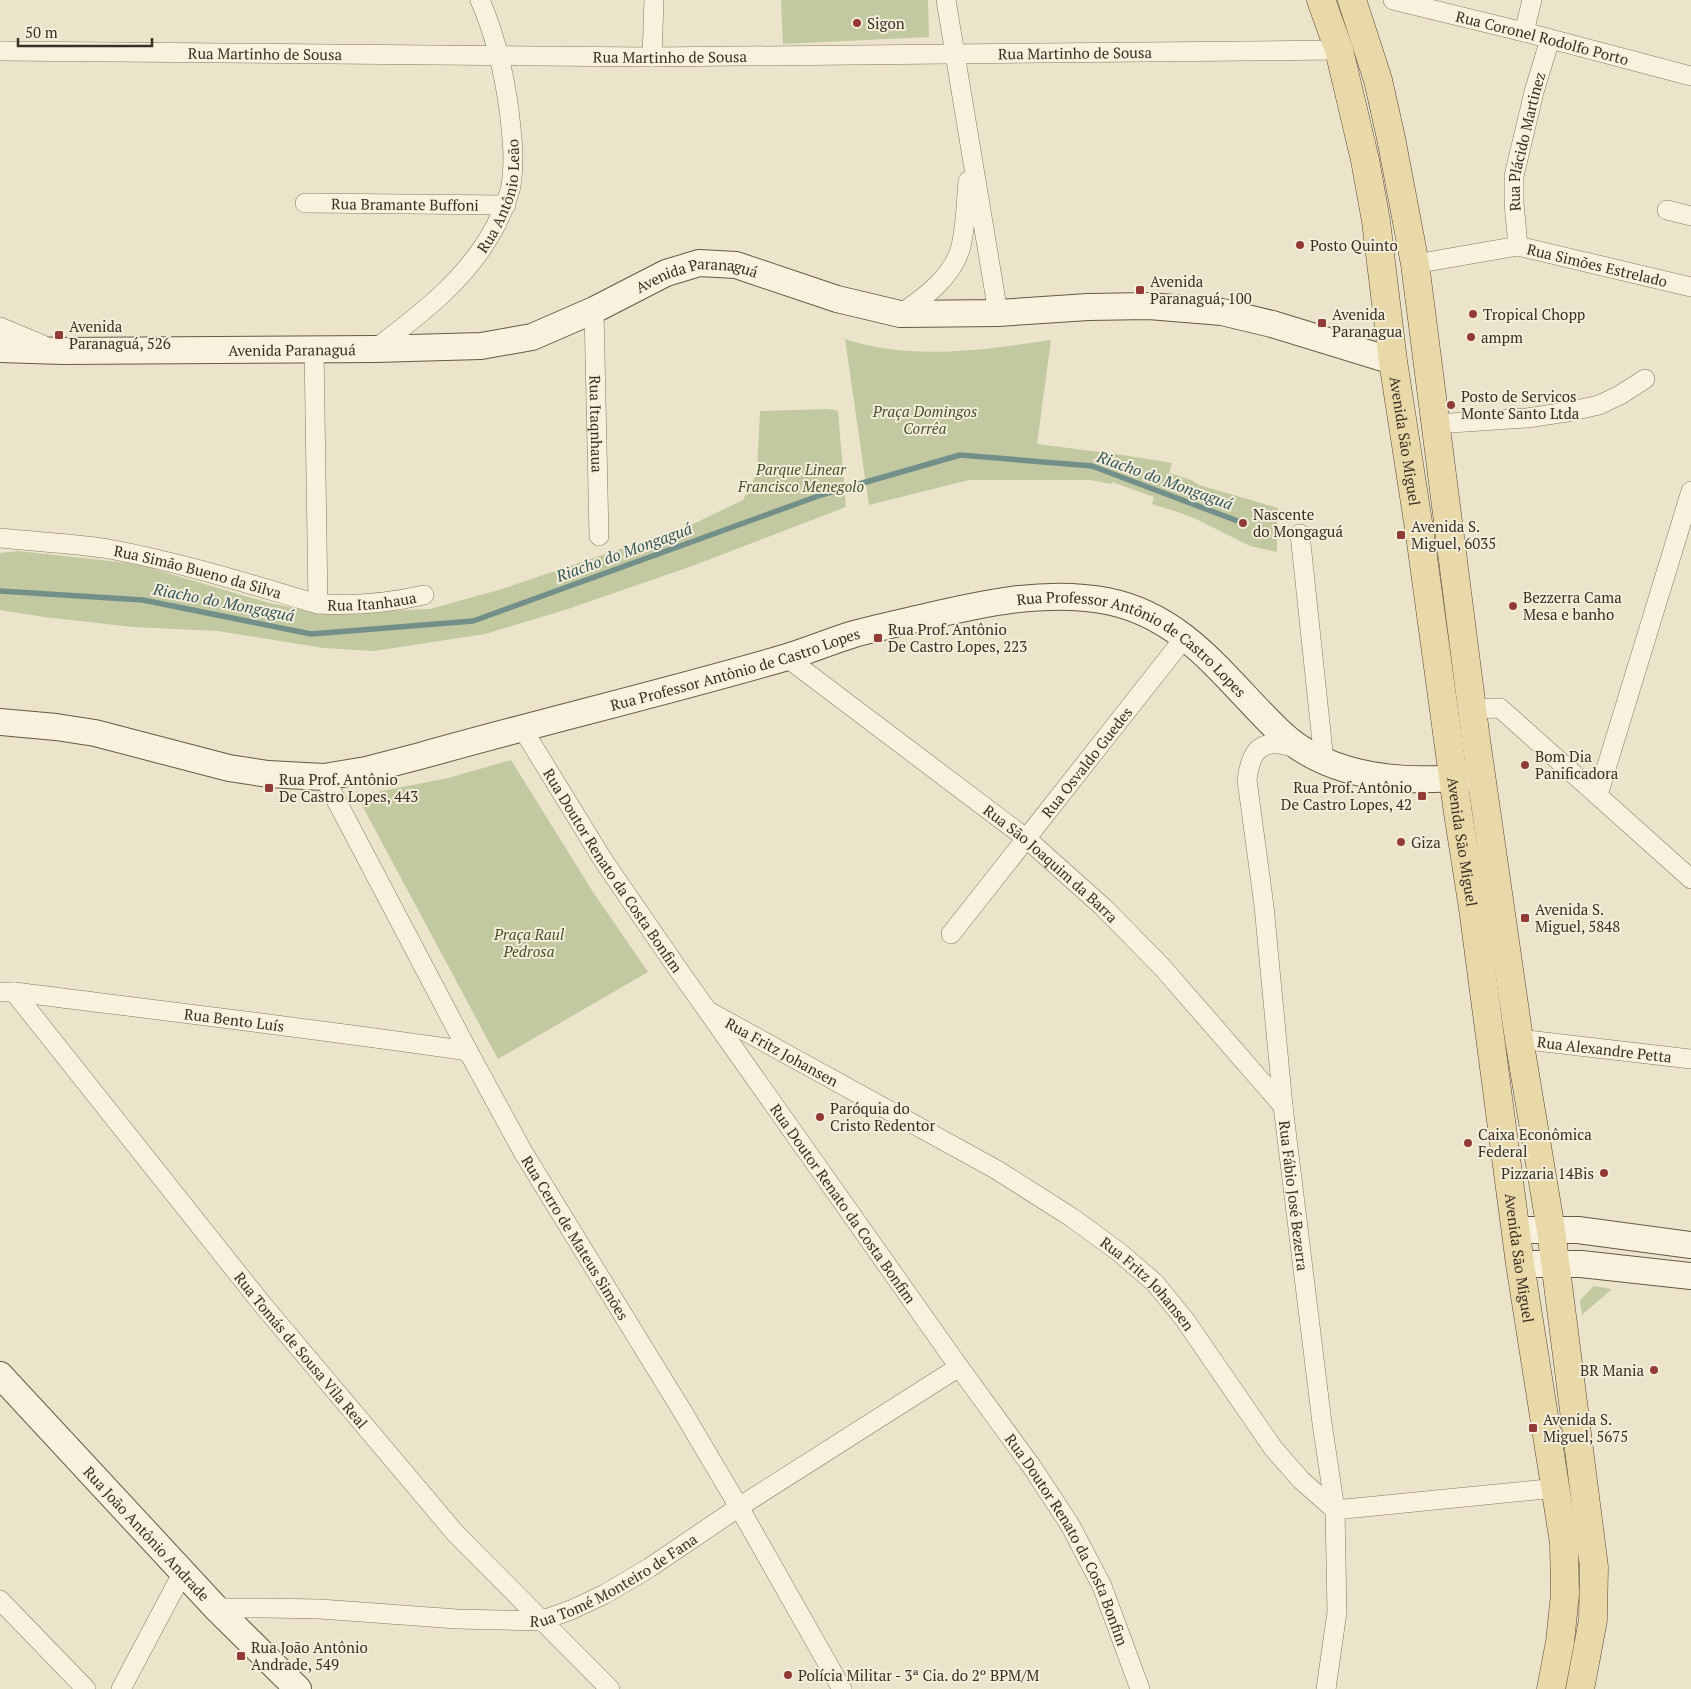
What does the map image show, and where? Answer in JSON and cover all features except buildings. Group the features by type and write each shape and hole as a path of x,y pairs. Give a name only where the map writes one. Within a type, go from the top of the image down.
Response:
{"main road":[{"name":"Avenida São Miguel","path":"1320,0 1339,50 1368,178 1378,240 1393,361 1474,917 1520,1264 1564,1543 1565,1594 1560,1642 1551,1689"},
{"name":"Avenida São Miguel","path":"1352,0 1378,80 1415,264 1472,709 1519,1039 1552,1230 1594,1567 1592,1620 1580,1689"},
{"name":"Avenida Paranaguá","path":"0,349 63,351 375,349 481,346 532,337 594,310 666,273 699,262 736,265 836,300 900,314 998,313 1088,307 1143,306 1222,312 1272,324 1393,361"},
{"path":"1393,361 1410,370 1435,414"},
{"name":"Rua Professor Antônio de Castro Lopes","path":"0,722 95,733 229,768 268,774 324,777 366,770 786,657 856,634 960,609 1008,600 1065,597 1107,602 1142,612 1185,637 1207,656 1283,734 1314,756 1347,769 1397,778 1453,778 1482,774"},
{"path":"1516,1230 1578,1230 1691,1245"},
{"path":"1520,1264 1581,1264 1691,1276"},
{"name":"Rua João Antônio Andrade","path":"0,1375 216,1608 298,1689"}],"street":[{"name":"Rua Antônio Leão","path":"375,349 428,308 462,276 488,239 506,205 511,186 514,144 504,73 487,16 480,0"},
{"path":"652,57 654,0"},
{"path":"946,0 998,313"},
{"name":"Rua Coronel Rodolfo Porto","path":"1393,0 1691,76"},
{"path":"1524,32 1532,0"},
{"name":"Rua Plácido Martinez","path":"1518,246 1514,203 1514,176 1531,101 1550,39"},
{"name":"Rua Martinho de Sousa","path":"0,51 497,54 652,57 1339,50"},
{"path":"900,314 934,288 950,269 959,251 964,228 970,149"},
{"name":"Rua Bramante Buffoni","path":"305,203 506,205"},
{"path":"1667,210 1691,216"},
{"name":"Rua Simões Estrelado","path":"1415,264 1518,246 1691,287"},
{"name":"Rua Itaqnhaua","path":"594,310 599,536"},
{"path":"0,327 34,343 63,351"},
{"path":"314,348 318,604"},
{"path":"1435,414 1527,418 1583,409 1599,405 1645,379"},
{"path":"1598,795 1691,491"},
{"path":"1300,534 1314,756"},
{"name":"Rua Simão Bueno da Silva","path":"0,538 110,549 194,568 318,604"},
{"name":"Rua Itanhaua","path":"318,604 352,606 394,602 424,595"},
{"name":"Rua Osvaldo Guedes","path":"951,934 1185,637"},
{"name":"Rua São Joaquim da Barra","path":"786,657 1027,839 1103,907 1162,966 1283,1106"},
{"path":"1472,709 1500,708 1691,878"},
{"name":"Rua Doutor Renato da Costa Bonfim","path":"522,728 603,860 1032,1467 1070,1525 1102,1586 1140,1689"},
{"name":"Rua Fábio José Bezerra","path":"1314,756 1272,744 1262,748 1253,756 1248,767 1247,780 1264,906 1283,1106 1322,1423 1335,1510 1336,1612 1326,1689"},
{"name":"Rua Cerro de Mateus Simões","path":"324,777 523,1152 739,1507 842,1689"},
{"name":"Rua Bento Luís","path":"7,992 341,1033 468,1051"},
{"name":"Rua Tomás de Sousa Vila Real","path":"7,992 274,1318 456,1534 540,1621 610,1689"},
{"name":"Rua Fritz Johansen","path":"709,1011 998,1170 1071,1217 1119,1252 1155,1283 1185,1320 1273,1448 1300,1480 1335,1510"},
{"name":"Rua Alexandre Petta","path":"1519,1039 1691,1059"},
{"name":"Rua Tomé Monteiro de Fana","path":"216,1608 311,1609 457,1619 540,1621 571,1610 605,1594 649,1568 739,1507 959,1366"},
{"path":"1335,1510 1556,1488"},
{"path":"121,1689 183,1572"},
{"path":"0,1600 86,1689"}],"green space":[{"name":"Sigon","path":"781,0 928,0 929,37 783,44"},
{"name":"Praça Domingos Corrêa","path":"845,339 870,346 922,352 974,350 1051,340 1037,444 1172,463 1169,473 1191,480 1199,485 1278,508 1277,552 1250,546 1196,519 1152,504 1154,497 1112,482 1111,484 1091,480 969,480 869,505"},
{"name":"Parque Linear Francisco Menegolo","path":"828,409 838,411 846,507 692,566 565,610 485,634 374,651 323,648 218,631 133,627 0,610 0,553 18,551 137,564 269,603 324,613 430,609 502,589 691,525 743,500 757,473 760,411"},
{"name":"Praça Raul Pedrosa","path":"511,760 593,892 648,972 498,1059 357,796 448,778"},
{"path":"1594,1286 1612,1289 1582,1315 1580,1300"}],"waterway":[{"name":"Riacho do Mongaguá","path":"0,591 143,600 311,634 473,621 821,495 960,455 1092,466 1243,523"}],"place":[{"name":"Sigon","path":"857,23"},
{"name":"Posto Quinto","path":"1300,245"},
{"name":"Avenida Paranaguá, 100","path":"1140,290"},
{"name":"Tropical Chopp","path":"1473,314"},
{"name":"Avenida Paranagua","path":"1322,323"},
{"name":"Avenida Paranaguá, 526","path":"59,335"},
{"name":"ampm","path":"1471,337"},
{"name":"Posto de Servicos Monte Santo Ltda","path":"1451,405"},
{"name":"Nascente do Mongaguá","path":"1243,523"},
{"name":"Avenida S. Miguel, 6035","path":"1401,535"},
{"name":"Bezzerra Cama Mesa e banho","path":"1513,606"},
{"name":"Rua Prof. Antônio De Castro Lopes, 223","path":"878,638"},
{"name":"Bom Dia Panificadora","path":"1525,765"},
{"name":"Rua Prof. Antônio De Castro Lopes, 443","path":"269,788"},
{"name":"Rua Prof. Antônio De Castro Lopes, 42","path":"1422,796"},
{"name":"Giza","path":"1401,842"},
{"name":"Avenida S. Miguel, 5848","path":"1525,918"},
{"name":"Paróquia do Cristo Redentor","path":"820,1117"},
{"name":"Caixa Econômica Federal","path":"1468,1143"},
{"name":"Pizzaria 14Bis","path":"1604,1173"},
{"name":"BR Mania","path":"1654,1370"},
{"name":"Avenida S. Miguel, 5675","path":"1533,1428"},
{"name":"Rua João Antônio Andrade, 549","path":"241,1656"},
{"name":"Polícia Militar - 3ª Cia. do 2º BPM/M","path":"788,1675"}]}
